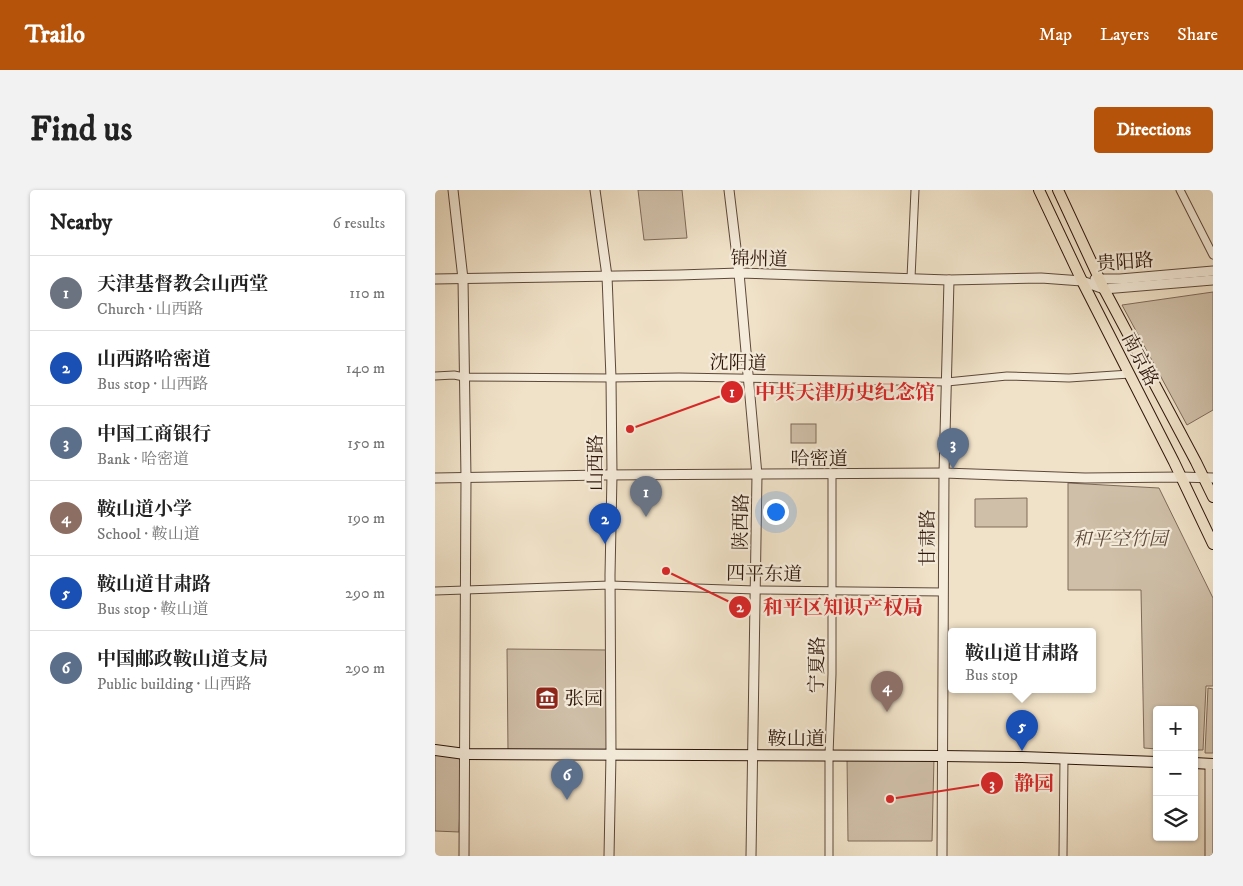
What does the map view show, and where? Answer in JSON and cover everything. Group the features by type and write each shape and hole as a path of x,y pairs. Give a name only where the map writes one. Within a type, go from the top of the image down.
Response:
{"main road":[{"name":"南京路","path":"1039,190 1082,281 1213,544"},
{"name":"南京路","path":"1058,190 1104,289 1208,478 1213,497"},
{"name":"鞍山道","path":"435,750 465,754 942,756 1153,762"},
{"path":"1198,763 1211,764"}],"street":[{"path":"453,190 463,279 466,478 464,856"},
{"name":"山西路","path":"595,190 607,276 611,378 611,754 609,856"},
{"name":"陕西路","path":"729,190 739,273 757,475 751,856"},
{"path":"911,278 915,190"},
{"path":"1181,190 1213,255"},
{"name":"贵阳路","path":"1082,281 1099,278 1120,279 1213,271"},
{"name":"锦州道","path":"435,279 739,273 949,280 1041,278 1082,281"},
{"name":"甘肃路","path":"942,856 944,473 949,280"},
{"name":"贵阳路","path":"1082,281 1104,289 1213,280"},
{"name":"沈阳道","path":"435,376 749,378 947,382 1007,376 1069,378 1129,374"},
{"name":"哈密道","path":"435,478 944,473 1085,478 1208,478"},
{"name":"宁夏路","path":"829,856 829,755 833,674 832,474"},
{"name":"四平东道","path":"435,591 610,585 755,590 943,592"},
{"path":"1063,856 1064,758"},
{"path":"1209,856 1211,764"}],"green space":[{"path":"638,190 682,190 687,238 644,240"},
{"path":"1213,292 1213,410 1187,425 1122,305"},
{"path":"791,424 816,424 816,443 791,443"},
{"name":"和平空竹园","path":"1068,483 1159,488 1213,598 1213,686 1206,686 1203,750 1198,750 1198,706 1153,706 1153,749 1144,748 1141,590 1068,590"},
{"path":"1027,498 1027,527 975,527 975,499"},
{"name":"张园","path":"507,649 608,650 608,751 508,751"},
{"path":"1208,688 1213,689 1213,753 1205,753"},
{"path":"435,750 462,753 459,832 435,831"},
{"path":"847,757 934,758 932,841 848,841"}],"place":[{"name":"中共天津历史纪念馆","path":"630,429"},
{"name":"中国工商银行","path":"953,469"},
{"name":"天津基督教会山西堂","path":"646,517"},
{"name":"山西路哈密道","path":"605,544"},
{"name":"和平区知识产权局","path":"666,571"},
{"name":"张园","path":"547,698"},
{"name":"鞍山道小学","path":"887,712"},
{"name":"鞍山道甘肃路","path":"1022,751"},
{"name":"静园","path":"890,799"},
{"name":"中国邮政鞍山道支局","path":"567,800"}]}
